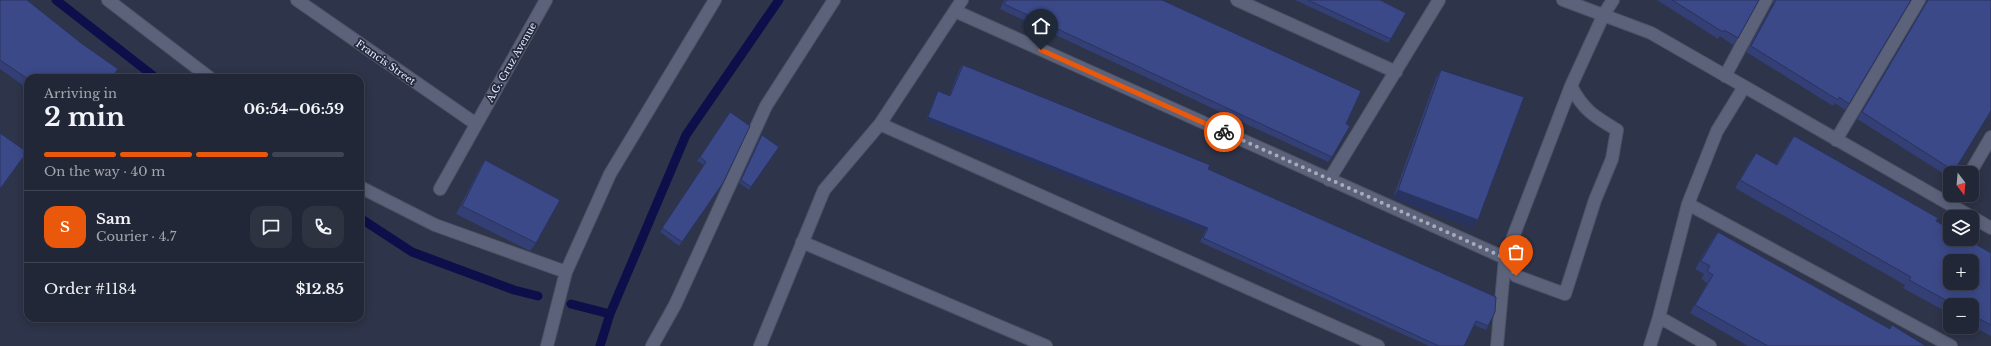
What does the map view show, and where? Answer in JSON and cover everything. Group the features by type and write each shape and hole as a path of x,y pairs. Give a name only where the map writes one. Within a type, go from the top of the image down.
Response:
{"street":[{"path":"108,0 205,74"},
{"name":"Francis Street","path":"297,0 476,124"},
{"name":"A.G. Cruz Avenue","path":"440,189 546,0"},
{"path":"547,346 566,272 610,174 715,0"},
{"path":"652,346 675,305 766,106 834,0"},
{"path":"760,346 824,190 880,124 962,0"},
{"path":"1237,0 1396,72"},
{"path":"1330,180 1439,0"},
{"path":"1563,0 1604,14 1651,33 1836,140 1943,194"},
{"path":"1497,346 1505,258 1571,86 1604,14 1613,0"},
{"path":"1725,76 1766,0"},
{"path":"1836,140 1919,0"},
{"path":"955,11 1505,258 1516,276 1565,294 1596,200 1612,159 1617,130 1593,114 1579,102 1571,86"},
{"path":"1650,346 1688,204 1717,131 1744,87"},
{"path":"880,124 1378,346"},
{"path":"1974,166 1991,137"},
{"path":"364,189 434,225 566,272"},
{"path":"1957,202 1991,228"},
{"path":"1688,204 1951,346"},
{"path":"802,242 1046,346"},
{"path":"1659,317 1710,346"}],"building":[{"path":"0,0 27,0 81,43 118,69 115,73 116,74 24,74 24,76 0,60"},
{"path":"1006,0 1162,0 1361,91 1346,124 1350,126 1332,157 1004,4"},
{"path":"1308,0 1380,0 1406,13 1391,39"},
{"path":"1672,0 1759,0 1738,38 1724,30 1723,32"},
{"path":"1776,0 1911,0 1849,104 1839,97 1838,100 1751,46"},
{"path":"1928,0 1991,0 1991,111 1957,166 1946,166 1862,112"},
{"path":"963,65 1210,165 1208,169 1496,297 1495,312 1488,326 1476,321 1464,346 1439,346 1203,238 1208,228 928,117 938,91 950,96"},
{"path":"1441,70 1524,97 1478,220 1398,190"},
{"path":"730,112 750,126 723,183 682,242 662,228 706,162 700,157"},
{"path":"0,133 24,150 24,156 0,189"},
{"path":"762,135 779,147 751,187 741,180"},
{"path":"1794,136 1938,218 1936,221 1943,225 1943,246 1979,246 1991,253 1991,325 1979,319 1979,298 1943,298 1909,280 1911,277 1740,180 1756,153 1777,165"},
{"path":"485,160 560,200 536,243 462,206"},
{"path":"1718,232 1890,329 1892,325 1926,346 1768,346 1695,305 1713,275 1707,271 1710,266 1701,261"}],"waterway":[{"path":"56,0 151,74"},
{"path":"600,346 610,314 686,135 779,0"},
{"path":"364,221 412,252 514,290 538,296"},
{"path":"571,304 610,314"}],"way so far":[{"path":"1224,132 1505,258 1516,276"}],"route":[{"path":"1041,50 1224,132"}]}
